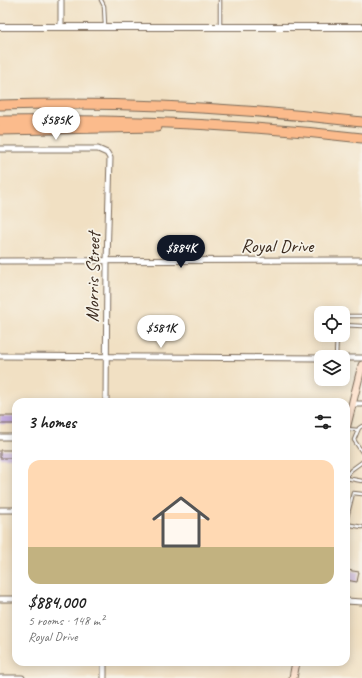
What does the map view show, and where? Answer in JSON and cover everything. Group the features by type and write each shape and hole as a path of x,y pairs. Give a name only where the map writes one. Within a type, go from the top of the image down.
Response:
{"highway":[{"path":"0,103 179,105 278,112 362,122"},
{"path":"0,121 114,120 240,126 362,138"},
{"path":"0,130 240,126"}],"main road":[{"path":"350,415 362,365"},
{"path":"293,678 295,666"}],"street":[{"path":"61,27 62,0"},
{"path":"0,27 362,27"},
{"name":"Morris Street","path":"0,149 98,149 107,153 111,160 107,260 106,398"},
{"name":"Royal Drive","path":"0,261 362,260"},
{"path":"0,356 314,358"},
{"path":"350,358 362,358"},
{"path":"353,404 362,404"},
{"path":"0,437 12,437"},
{"path":"0,510 12,510"},
{"path":"0,599 12,599"},
{"path":"350,602 362,602"},
{"path":"104,666 104,678"},
{"path":"0,678 22,678"}],"lane":[{"path":"101,0 105,13 105,27"},
{"path":"220,0 220,27"},
{"path":"350,316 362,316"},
{"path":"350,326 362,326"},
{"path":"362,426 358,430 354,440 362,452"},
{"path":"350,429 358,430"},
{"path":"350,471 362,462"},
{"path":"350,478 362,481"},
{"path":"350,505 353,493 362,494"},
{"path":"350,523 362,527"}],"building":[{"path":"0,416 12,416 12,424 0,424"},
{"path":"0,450 12,450 12,458 0,458"},
{"path":"350,570 359,572 357,582 350,581"}]}
